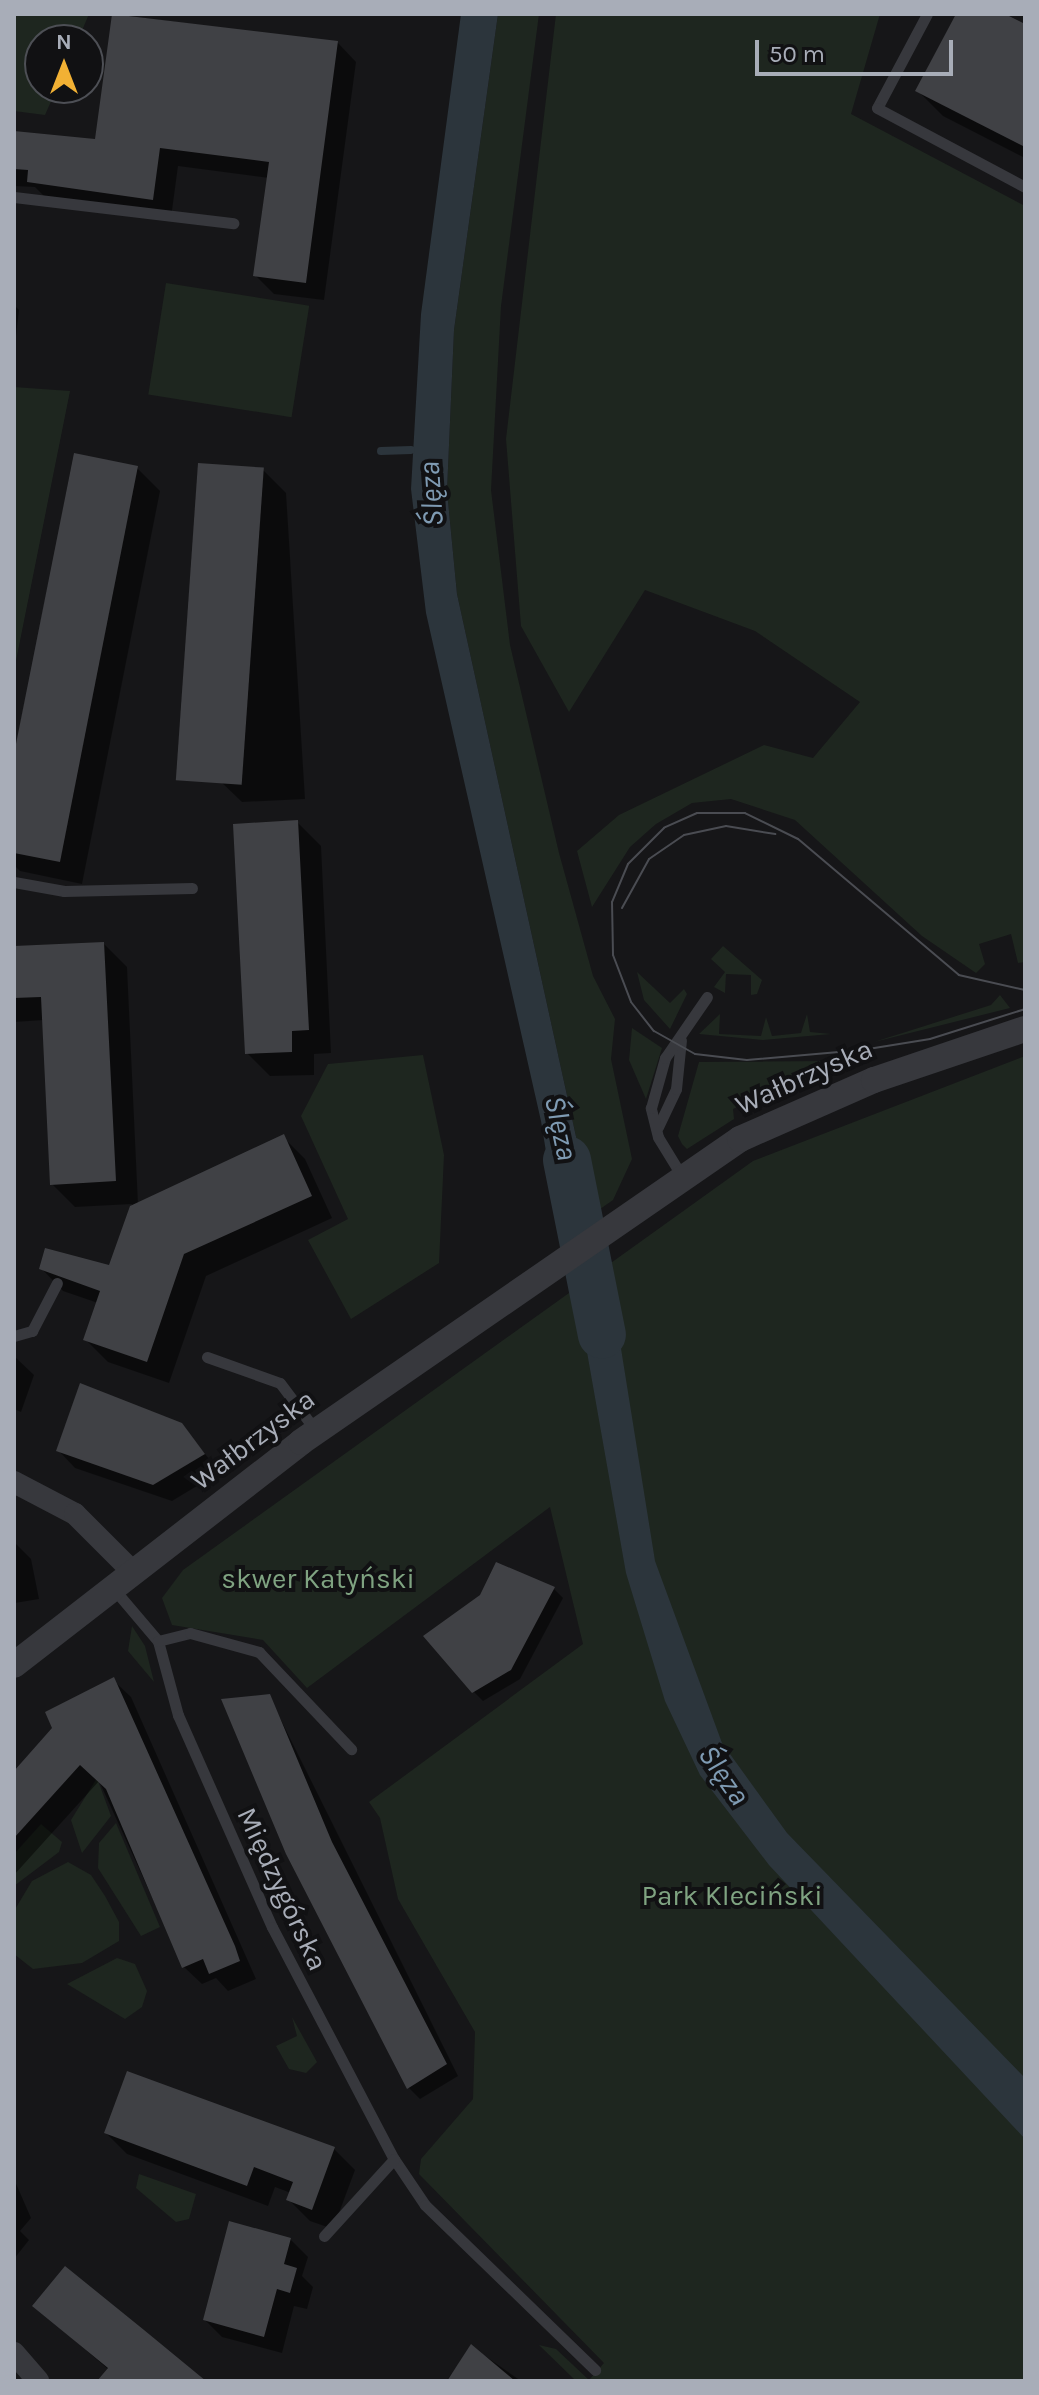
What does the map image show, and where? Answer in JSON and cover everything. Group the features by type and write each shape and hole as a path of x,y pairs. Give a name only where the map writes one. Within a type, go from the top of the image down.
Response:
{"street":[{"name":"Wałbrzyska","path":"14,1665 317,1432 740,1139 823,1101 1025,1029"},
{"path":"14,1482 75,1514 123,1580"},
{"path":"14,2353 38,2381"}],"lane":[{"path":"927,14 877,108 1025,187"},
{"path":"14,197 233,223"},
{"path":"14,882 64,891 192,888"},
{"path":"683,1178 651,1108 665,1058 681,1040 707,997"},
{"path":"658,1127 676,1089 681,1040"},
{"path":"14,1336 32,1331 57,1283"},
{"path":"207,1357 280,1383 317,1432"},
{"name":"Międzygórska","path":"123,1580 158,1641 178,1715 265,1913 394,2159 425,2205 595,2370"},
{"path":"158,1641 190,1633 259,1652 351,1749"},
{"path":"324,2236 394,2159"}],"green space":[{"path":"14,14 89,14 85,24 24,24 24,104 50,104 45,115 14,111"},
{"path":"498,14 539,14 501,306 491,490 510,645 559,853 593,976 615,1019 611,1059 632,1159 613,1200 593,1214 457,594 447,491 454,330"},
{"path":"556,14 880,14 851,114 1025,206 1025,962 1018,963 1011,934 979,944 985,964 976,973 922,936 795,820 731,799 692,803 656,824 630,847 592,907 577,851 619,815 764,745 813,758 860,702 755,631 645,590 569,712 521,626 506,439"},
{"path":"166,283 309,306 292,417 148,395"},
{"path":"14,387 70,391 14,671"},
{"path":"723,946 762,980 757,994 751,995 751,975 726,974 725,993 714,987 725,972 711,959"},
{"path":"637,972 670,1003 684,989 687,994 670,1029 644,1000"},
{"path":"1000,995 1010,1008 874,1042 991,1005"},
{"path":"720,1014 719,1034 761,1036 766,1017 772,1036 801,1033 807,1014 810,1032 831,1034 763,1040 699,1034"},
{"path":"632,1028 662,1048 646,1099 629,1060"},
{"path":"423,1055 444,1155 439,1263 351,1319 308,1240 348,1219 301,1116 328,1064"},
{"name":"Park Kleciński","path":"1025,1056 1025,2381 576,2381 539,2345 556,2349 589,2380 604,2363 419,2174 421,2159 473,2099 475,2032 398,1899 380,1818 369,1802 583,1644 550,1507 307,1688 263,1640 172,1625 162,1598 183,1570 753,1161"},
{"path":"834,1061 733,1109 734,1119 687,1149 682,1144 678,1136 699,1062"},
{"path":"132,1626 145,1646 154,1682 128,1651"},
{"path":"97,1778 111,1816 82,1853 71,1820"},
{"path":"116,1823 160,1927 141,1936 98,1868 99,1843"},
{"path":"41,1824 62,1842 59,1852 14,1886 14,1854"},
{"path":"68,1862 91,1875 105,1896 119,1922 119,1941 82,1963 33,1969 14,1954 14,1911 32,1881"},
{"path":"117,1958 135,1964 147,1991 142,2007 125,2019 67,1984"},
{"path":"292,2017 317,2062 306,2073 289,2069 276,2046 297,2036"},
{"path":"139,2174 196,2194 189,2219 176,2222 136,2188"}],"water":[{"path":"461,14 498,14 454,330 447,491 457,594 593,1214 560,1238 541,1121 426,613 411,489 421,314"},
{"path":"607,1261 655,1561 722,1743 787,1833 1025,2078 1025,2139 769,1865 700,1775 665,1701 626,1573 575,1284"}],"building":[{"path":"112,14 338,41 306,283 253,276 269,162 160,148 153,200 27,182 28,170 14,169 14,131 95,139 100,104 104,104 104,73"},
{"path":"956,14 1005,14 1025,24 1025,147 915,91"},
{"path":"74,453 138,466 60,862 14,853 14,754"},
{"path":"198,463 264,468 242,785 176,780"},
{"path":"298,820 309,1030 292,1031 292,1052 245,1054 233,824"},
{"path":"104,942 116,1181 50,1185 41,997 14,998 14,946"},
{"path":"284,1134 312,1196 184,1254 147,1362 83,1340 100,1291 39,1269 45,1248 109,1265 130,1206"},
{"path":"80,1383 182,1423 205,1454 153,1485 56,1451"},
{"path":"496,1562 555,1587 511,1670 472,1693 423,1636 480,1595"},
{"path":"114,1677 240,1961 209,1974 203,1959 182,1968 106,1789 80,1765 14,1838 14,1771 52,1728 45,1712"},
{"path":"270,1694 332,1842 447,2064 407,2089 286,1854 221,1699"},
{"path":"127,2071 335,2147 312,2210 286,2200 293,2182 254,2167 247,2186 104,2133"},
{"path":"229,2221 291,2238 284,2264 297,2268 290,2293 277,2289 264,2337 203,2320"},
{"path":"65,2266 206,2381 97,2381 108,2368 32,2306"},
{"path":"471,2344 515,2381 447,2381"}],"waterway":[{"path":"381,451 411,450"},
{"name":"Ślęza","path":"567,1160 602,1335"}],"tram line":[{"path":"1025,990 959,975 798,839 745,813 697,813 664,828 628,864 612,902 613,955 631,1002 654,1031 695,1054 747,1060 862,1050 930,1039 1025,1009"},
{"path":"622,908 649,859 684,835 726,826 775,834"}],"park label":[{"name":"skwer Katyński","path":"318,1579"}]}
